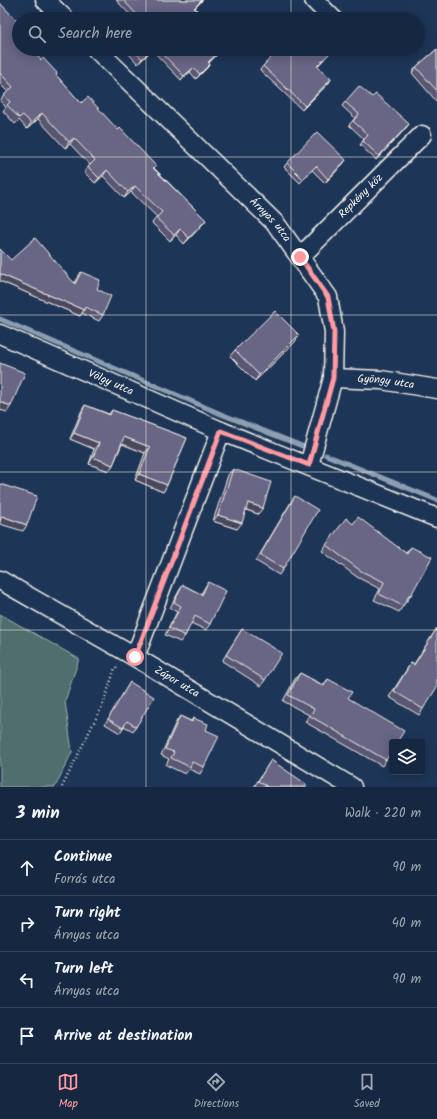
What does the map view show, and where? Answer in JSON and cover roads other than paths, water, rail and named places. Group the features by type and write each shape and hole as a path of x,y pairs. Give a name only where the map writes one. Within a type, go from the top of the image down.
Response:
{"street":[{"path":"45,0 58,12"},
{"path":"314,0 326,12"},
{"name":"Árnyas utca","path":"103,56 276,224 328,297 334,332 333,378 309,465"},
{"name":"Repkény köz","path":"300,257 422,135"},
{"name":"Völgy utca","path":"0,334 221,431"},
{"name":"Gyöngy utca","path":"333,378 382,380 437,389"},
{"path":"135,657 221,431 309,465 437,518"},
{"name":"Zápor utca","path":"0,580 135,657 352,787"}],"waterway":[{"path":"0,319 221,414 302,446"},
{"path":"326,455 437,500"}]}
